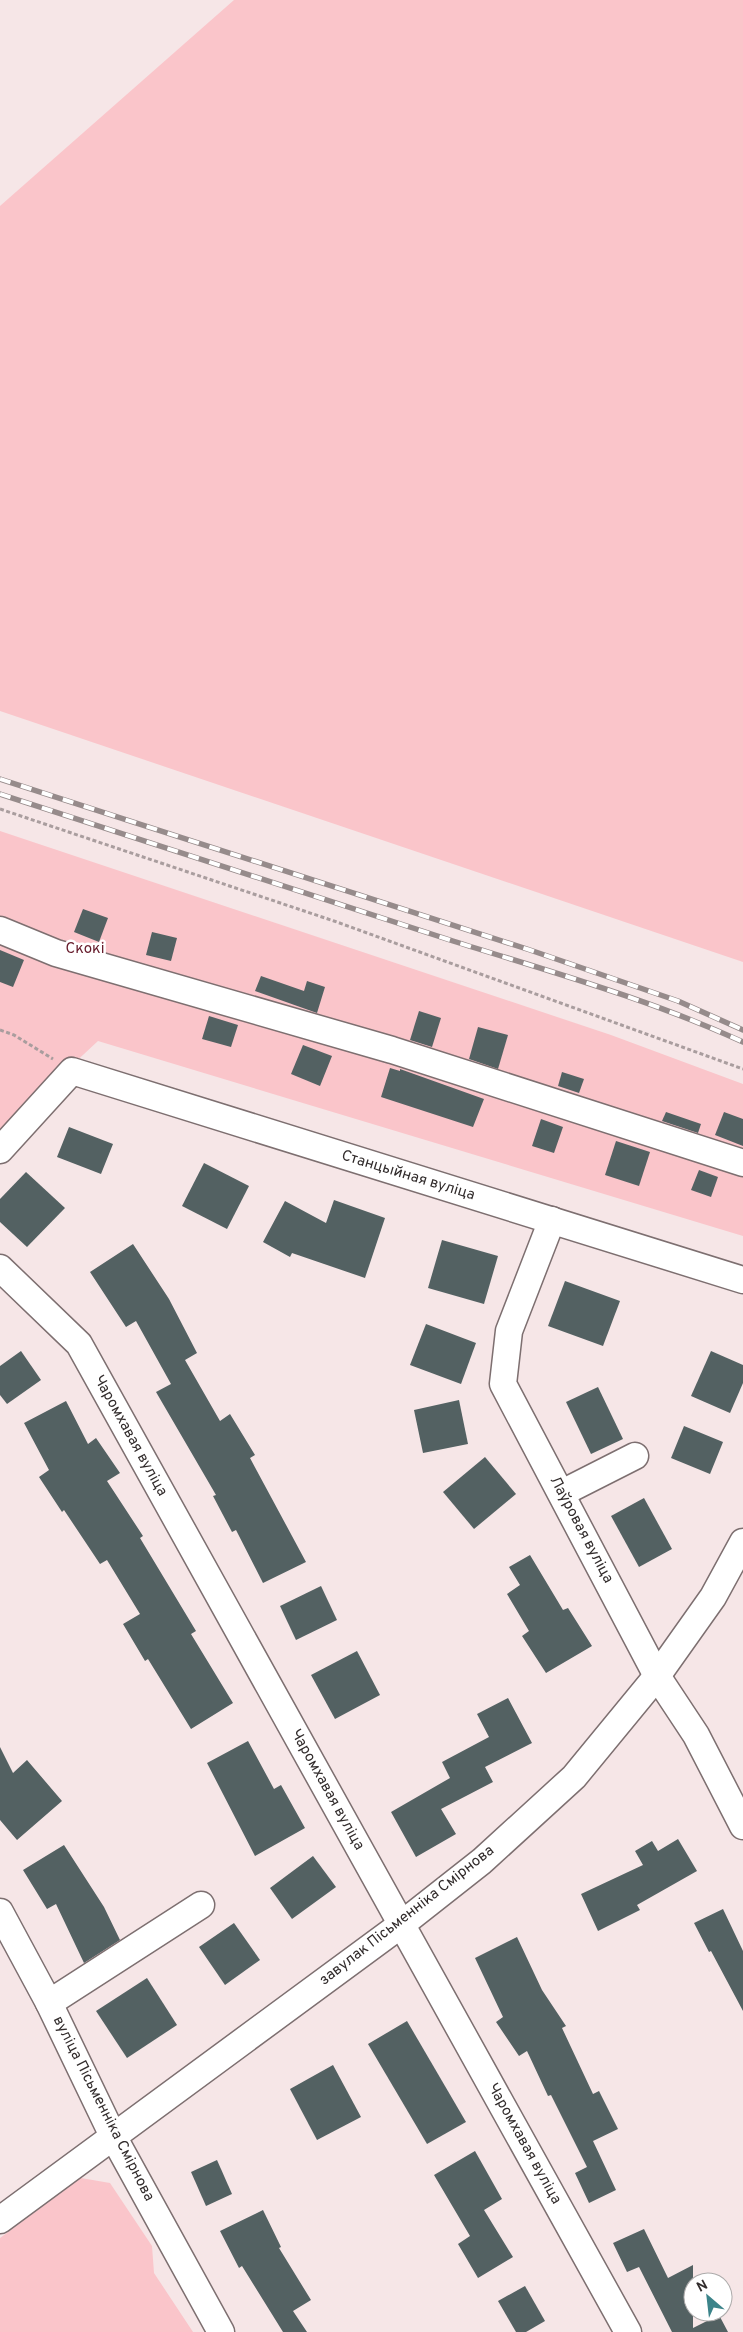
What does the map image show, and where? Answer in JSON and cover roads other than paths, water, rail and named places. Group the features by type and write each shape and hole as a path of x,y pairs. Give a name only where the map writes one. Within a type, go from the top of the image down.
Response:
{"street":[{"path":"0,930 56,953 392,1050 743,1163"},
{"name":"Станцыйная вуліца","path":"0,1150 72,1072 743,1280"},
{"name":"Лаўровая вуліца","path":"552,1220 509,1330 503,1384 658,1676 696,1735 743,1826"},
{"name":"Чаромхавая вуліца","path":"0,1268 79,1344 628,2332"},
{"path":"562,1493 635,1456"},
{"name":"завулак Пісьменніка Смірнова","path":"0,2220 402,1924 482,1861 574,1777 658,1676 713,1597 743,1542"},
{"path":"49,2004 201,1904"},
{"name":"вуліца Пісьменніка Смірнова","path":"0,1912 49,2004 113,2136 221,2332"}],"railway":[{"path":"0,779 530,950 678,1001 743,1030"},
{"path":"0,794 636,999 743,1042"}],"park label":[{"name":"Скокі","path":"85,949"}]}
